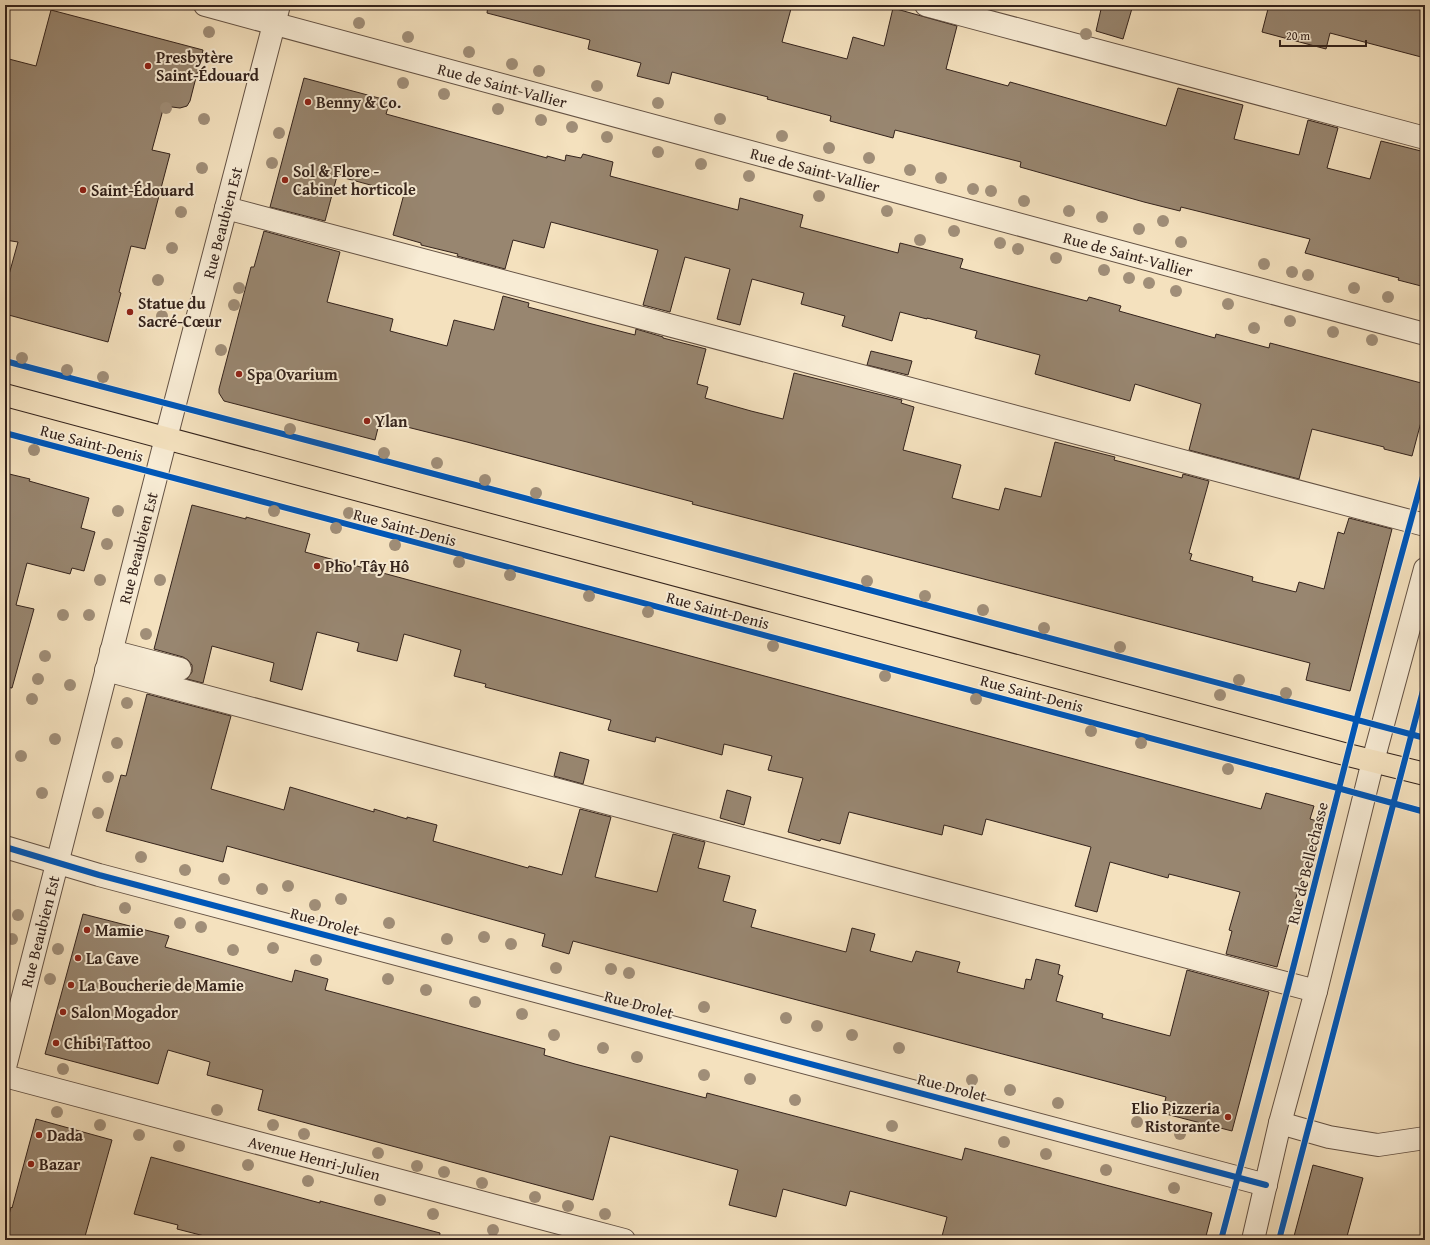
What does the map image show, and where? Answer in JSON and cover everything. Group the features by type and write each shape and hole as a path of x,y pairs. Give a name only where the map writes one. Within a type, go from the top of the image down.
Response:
{"main road":[{"name":"Rue Saint-Denis","path":"5,395 1425,774"}],"street":[{"name":"Rue de Saint-Vallier","path":"205,5 277,14 1425,334"},
{"path":"926,5 1425,138"},
{"name":"Rue Beaubien Est","path":"5,1068 166,438 277,14"},
{"path":"226,208 1425,525"},
{"path":"1253,1240 1280,1123 1316,991 1373,761 1425,569"},
{"path":"109,661 180,669"},
{"path":"109,661 1316,991"},
{"name":"Rue Drolet","path":"5,847 115,879 1266,1185"},
{"name":"Avenue Henri-Julien","path":"5,1076 624,1240"},
{"path":"1280,1123 1328,1137 1378,1146 1425,1138"}],"building":[{"path":"488,5 792,5 782,42 847,59 853,37 884,46 893,8 957,26 946,69 1008,86 1010,82 1166,126 1178,88 1243,105 1234,139 1299,155 1308,120 1338,128 1327,168 1370,179 1381,141 1425,152 1425,287 1398,280 1399,278 1305,253 1310,239 1181,207 1180,211 1144,202 1020,167 1021,162 895,130 893,138 830,121 831,116 767,99 768,97 672,72 669,84 637,76 641,63 588,49 590,40 487,13"},
{"path":"1102,5 1133,5 1123,39 1096,31"},
{"path":"1269,5 1425,5 1425,58 1330,33 1326,49 1262,32"},
{"name":"Saint-Édouard","path":"51,10 203,50 190,101 187,106 180,108 164,106 152,150 170,154 145,249 131,246 119,292 121,293 108,342 5,314 5,289 18,242 5,240 5,58 36,66"},
{"path":"304,78 390,101 386,114 547,158 547,156 565,161 566,155 581,158 583,154 613,162 610,176 738,210 740,198 803,215 800,227 898,253 900,243 963,259 960,268 1087,301 1089,297 1121,306 1119,311 1215,338 1216,334 1269,348 1270,343 1425,384 1425,407 1412,456 1384,449 1384,447 1312,429 1299,479 1189,450 1201,404 1135,384 1130,401 1035,374 1040,355 975,338 977,331 900,312 892,341 842,326 845,316 801,304 804,293 752,279 740,325 717,319 730,269 685,257 670,312 643,305 658,250 551,222 544,248 513,240 505,269 457,256 458,254 421,245 421,243 393,235 404,194 337,176 325,221 270,207"},
{"path":"264,231 340,252 327,302 393,319 390,331 447,346 454,320 494,330 503,296 529,303 528,307 592,324 635,335 636,329 663,338 706,349 697,384 708,387 705,398 751,411 783,419 794,373 902,400 901,403 914,407 903,450 961,465 952,498 999,510 1005,488 1041,497 1055,442 1115,457 1114,460 1182,478 1183,474 1209,481 1189,553 1192,554 1190,560 1253,577 1252,581 1296,592 1299,582 1324,589 1338,532 1344,534 1349,518 1392,529 1350,691 1306,680 1310,663 692,504 693,502 467,442 391,423 390,427 379,424 375,440 224,401 219,393 219,389 251,267 254,267"},
{"path":"871,351 912,361 908,375 867,365"},
{"path":"5,473 30,479 29,481 89,498 81,528 95,532 84,571 72,568 70,574 27,563 16,605 34,609 12,688 5,687"},
{"path":"192,505 246,519 246,517 310,534 305,552 846,698 1261,809 1266,793 1314,806 1310,819 1317,821 1277,967 1226,954 1232,931 1229,930 1240,892 1169,874 1168,878 1110,862 1097,912 1075,906 1091,847 986,819 982,835 944,825 942,835 849,812 840,844 821,839 820,841 788,832 803,778 768,770 772,756 724,744 722,755 656,737 655,742 608,730 611,720 485,687 486,684 454,676 461,650 404,634 397,661 357,651 359,643 317,632 302,690 270,681 274,663 212,646 203,683 187,679 192,672 192,665 188,660 183,657 154,649"},
{"path":"147,694 231,716 211,789 284,810 290,787 374,812 374,809 407,819 407,817 437,825 433,841 528,868 529,866 562,875 580,809 611,817 595,877 657,892 673,834 705,842 698,868 730,876 723,901 756,910 751,927 846,952 852,928 875,934 870,951 912,962 916,951 960,962 957,972 1024,989 1026,979 1031,980 1036,959 1060,965 1058,974 1063,976 1056,1001 1103,1014 1102,1018 1170,1036 1187,970 1269,992 1232,1131 1162,1113 1166,1097 573,941 569,954 542,946 545,934 227,846 223,862 106,831 121,775 126,776"},
{"path":"560,752 589,760 583,784 554,776"},
{"path":"727,790 751,797 744,825 720,818"},
{"path":"83,914 169,936 165,947 292,982 295,970 328,979 325,990 545,1049 544,1055 575,1064 706,1098 707,1093 962,1160 965,1148 1212,1213 1205,1240 941,1240 947,1217 850,1191 846,1206 783,1189 776,1217 729,1205 738,1170 610,1136 593,1200 258,1110 263,1090 207,1075 210,1062 168,1050 158,1084 45,1054"},
{"path":"36,1119 112,1140 84,1240 5,1240 5,1230"},
{"path":"151,1157 320,1203 320,1201 440,1233 439,1240 220,1240 177,1229 178,1225 134,1214"},
{"path":"1313,1165 1363,1178 1346,1240 1293,1240"}],"cycle path":[{"path":"5,361 1425,738"},
{"path":"5,433 1425,812"},
{"name":"Rue de Bellechasse","path":"1221,1240 1289,984 1359,710 1425,469"},
{"path":"1279,1240 1425,683"},
{"path":"5,847 99,875 1266,1185"}],"place":[{"name":"Presbytère Saint-Édouard","path":"148,66"},
{"name":"Benny & Co.","path":"308,102"},
{"name":"Sol & Flore - Cabinet horticole","path":"285,180"},
{"name":"Saint-Édouard","path":"83,190"},
{"name":"Statue du Sacré-Cœur","path":"130,312"},
{"name":"Spa Ovarium","path":"239,374"},
{"name":"Ylan","path":"367,421"},
{"name":"Pho' Tây Hô","path":"317,566"},
{"name":"Mamie","path":"87,930"},
{"name":"La Cave","path":"78,958"},
{"name":"La Boucherie de Mamie","path":"71,985"},
{"name":"Salon Mogador","path":"63,1012"},
{"name":"Chibi Tattoo","path":"56,1043"},
{"name":"Elio Pizzeria Ristorante","path":"1228,1117"},
{"name":"Dada","path":"39,1135"},
{"name":"Bazar","path":"31,1164"}]}
